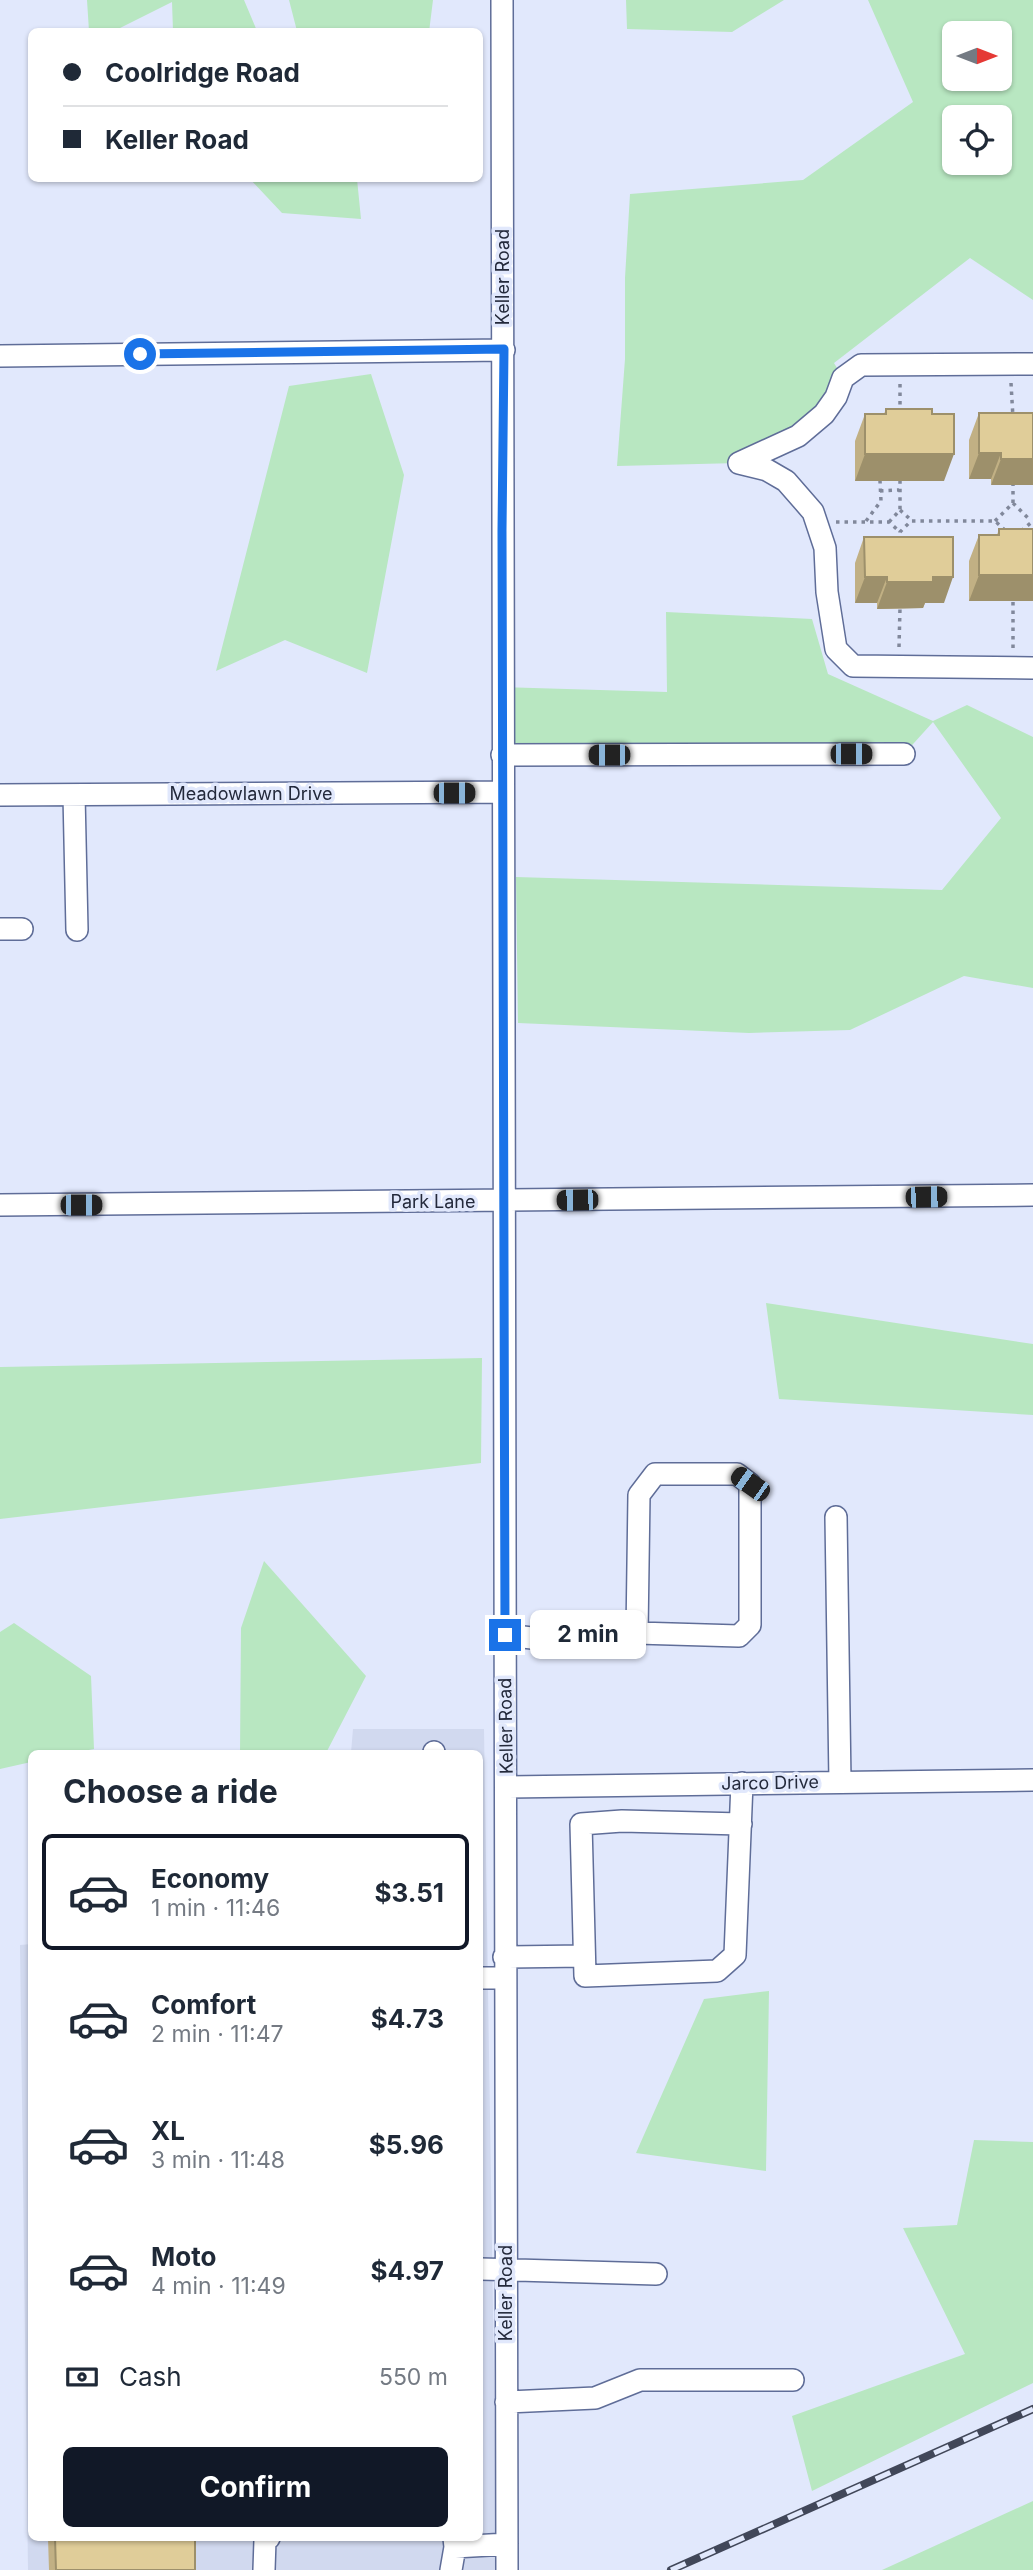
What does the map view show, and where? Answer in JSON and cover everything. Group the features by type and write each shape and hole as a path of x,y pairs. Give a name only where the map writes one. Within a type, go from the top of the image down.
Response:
{"street":[{"name":"Keller Road","path":"502,0 507,2570"},
{"path":"0,356 504,349"},
{"path":"1023,668 853,666 836,649 827,592 825,548 813,512 786,481 767,470 739,464 799,436 824,414 836,397 843,378 861,365 1033,364"},
{"path":"502,755 904,754"},
{"name":"Meadowlawn Drive","path":"0,796 502,792"},
{"path":"74,795 77,930"},
{"path":"0,929 22,929"},
{"name":"Park Lane","path":"0,1206 1033,1195"},
{"path":"505,1635 531,1638 637,1633 738,1636 750,1625 750,1484 737,1474 655,1475 639,1495 637,1633"},
{"path":"836,1517 839,1782"},
{"name":"Jarco Drive","path":"507,1787 1033,1780"},
{"path":"741,1824 622,1821 581,1824 585,1976 717,1971 734,1955 741,1824 743,1783"},
{"path":"483,1977 505,1967 584,1956"},
{"path":"483,2269 656,2274"},
{"path":"506,2402 595,2398 640,2380 793,2380"},
{"path":"264,2570 265,2541"},
{"path":"451,2570 455,2542 507,2544"}],"path":[{"path":"1010,364 1013,427"},
{"path":"900,365 900,412"},
{"path":"866,522 881,501 880,481"},
{"path":"889,522 900,510 900,481"},
{"path":"995,522 1013,503 1013,485"},
{"path":"880,491 900,490"},
{"path":"900,510 911,521 995,522 1014,538 1032,521 1013,503"},
{"path":"900,542 900,532 911,521"},
{"path":"817,523 889,522 900,532"},
{"path":"1013,601 1023,668"},
{"path":"899,666 900,608"}],"shaded area":[{"path":"353,1729 484,1729 497,2570 28,2570 20,1945 28,1944 28,2541 483,2541 483,1750 351,1750"}],"green space":[{"path":"87,0 244,0 256,28 173,28 172,2 120,28 89,28"},
{"path":"289,0 433,0 430,28 296,28"},
{"path":"626,0 784,0 732,32 627,29"},
{"path":"868,0 1033,0 1033,300 970,258 834,363 843,378 836,397 739,463 617,466 625,359 625,278 630,194 803,180 913,102"},
{"path":"253,182 357,182 361,219 282,213"},
{"path":"371,374 404,475 367,673 285,640 216,671 289,386"},
{"path":"666,612 812,619 828,674 933,721 967,705 1033,737 1033,988 964,976 850,1030 749,1033 518,1023 516,877 942,890 1001,818 933,722 904,754 502,755 502,687 667,692"},
{"path":"766,1303 1033,1344 1033,1415 779,1399"},
{"path":"482,1358 481,1463 0,1519 0,1367"},
{"path":"264,1561 366,1676 328,1750 240,1750 241,1628"},
{"path":"14,1623 91,1676 94,1749 28,1750 28,1763 0,1769 0,1632"},
{"path":"769,1991 766,2171 636,2153 704,1999"},
{"path":"974,2140 1033,2142 1033,2383 812,2491 792,2416 965,2354 903,2228 957,2225"},
{"path":"1033,2501 1033,2570 882,2570"}],"building":[{"path":"886,409 932,409 932,414 954,414 954,454 865,454 865,414 886,414"},
{"path":"979,413 1033,413 1033,459 1001,459 1001,453 979,453"},
{"path":"999,529 1033,529 1033,575 979,575 979,535 999,535"},
{"path":"864,537 953,537 953,577 933,577 933,582 887,582 887,577 865,577"},
{"path":"55,2541 195,2541 195,2570 56,2570"}],"railway":[{"path":"671,2570 1033,2409"}],"route":[{"path":"140,354 504,349 502,792 505,1635"}]}
